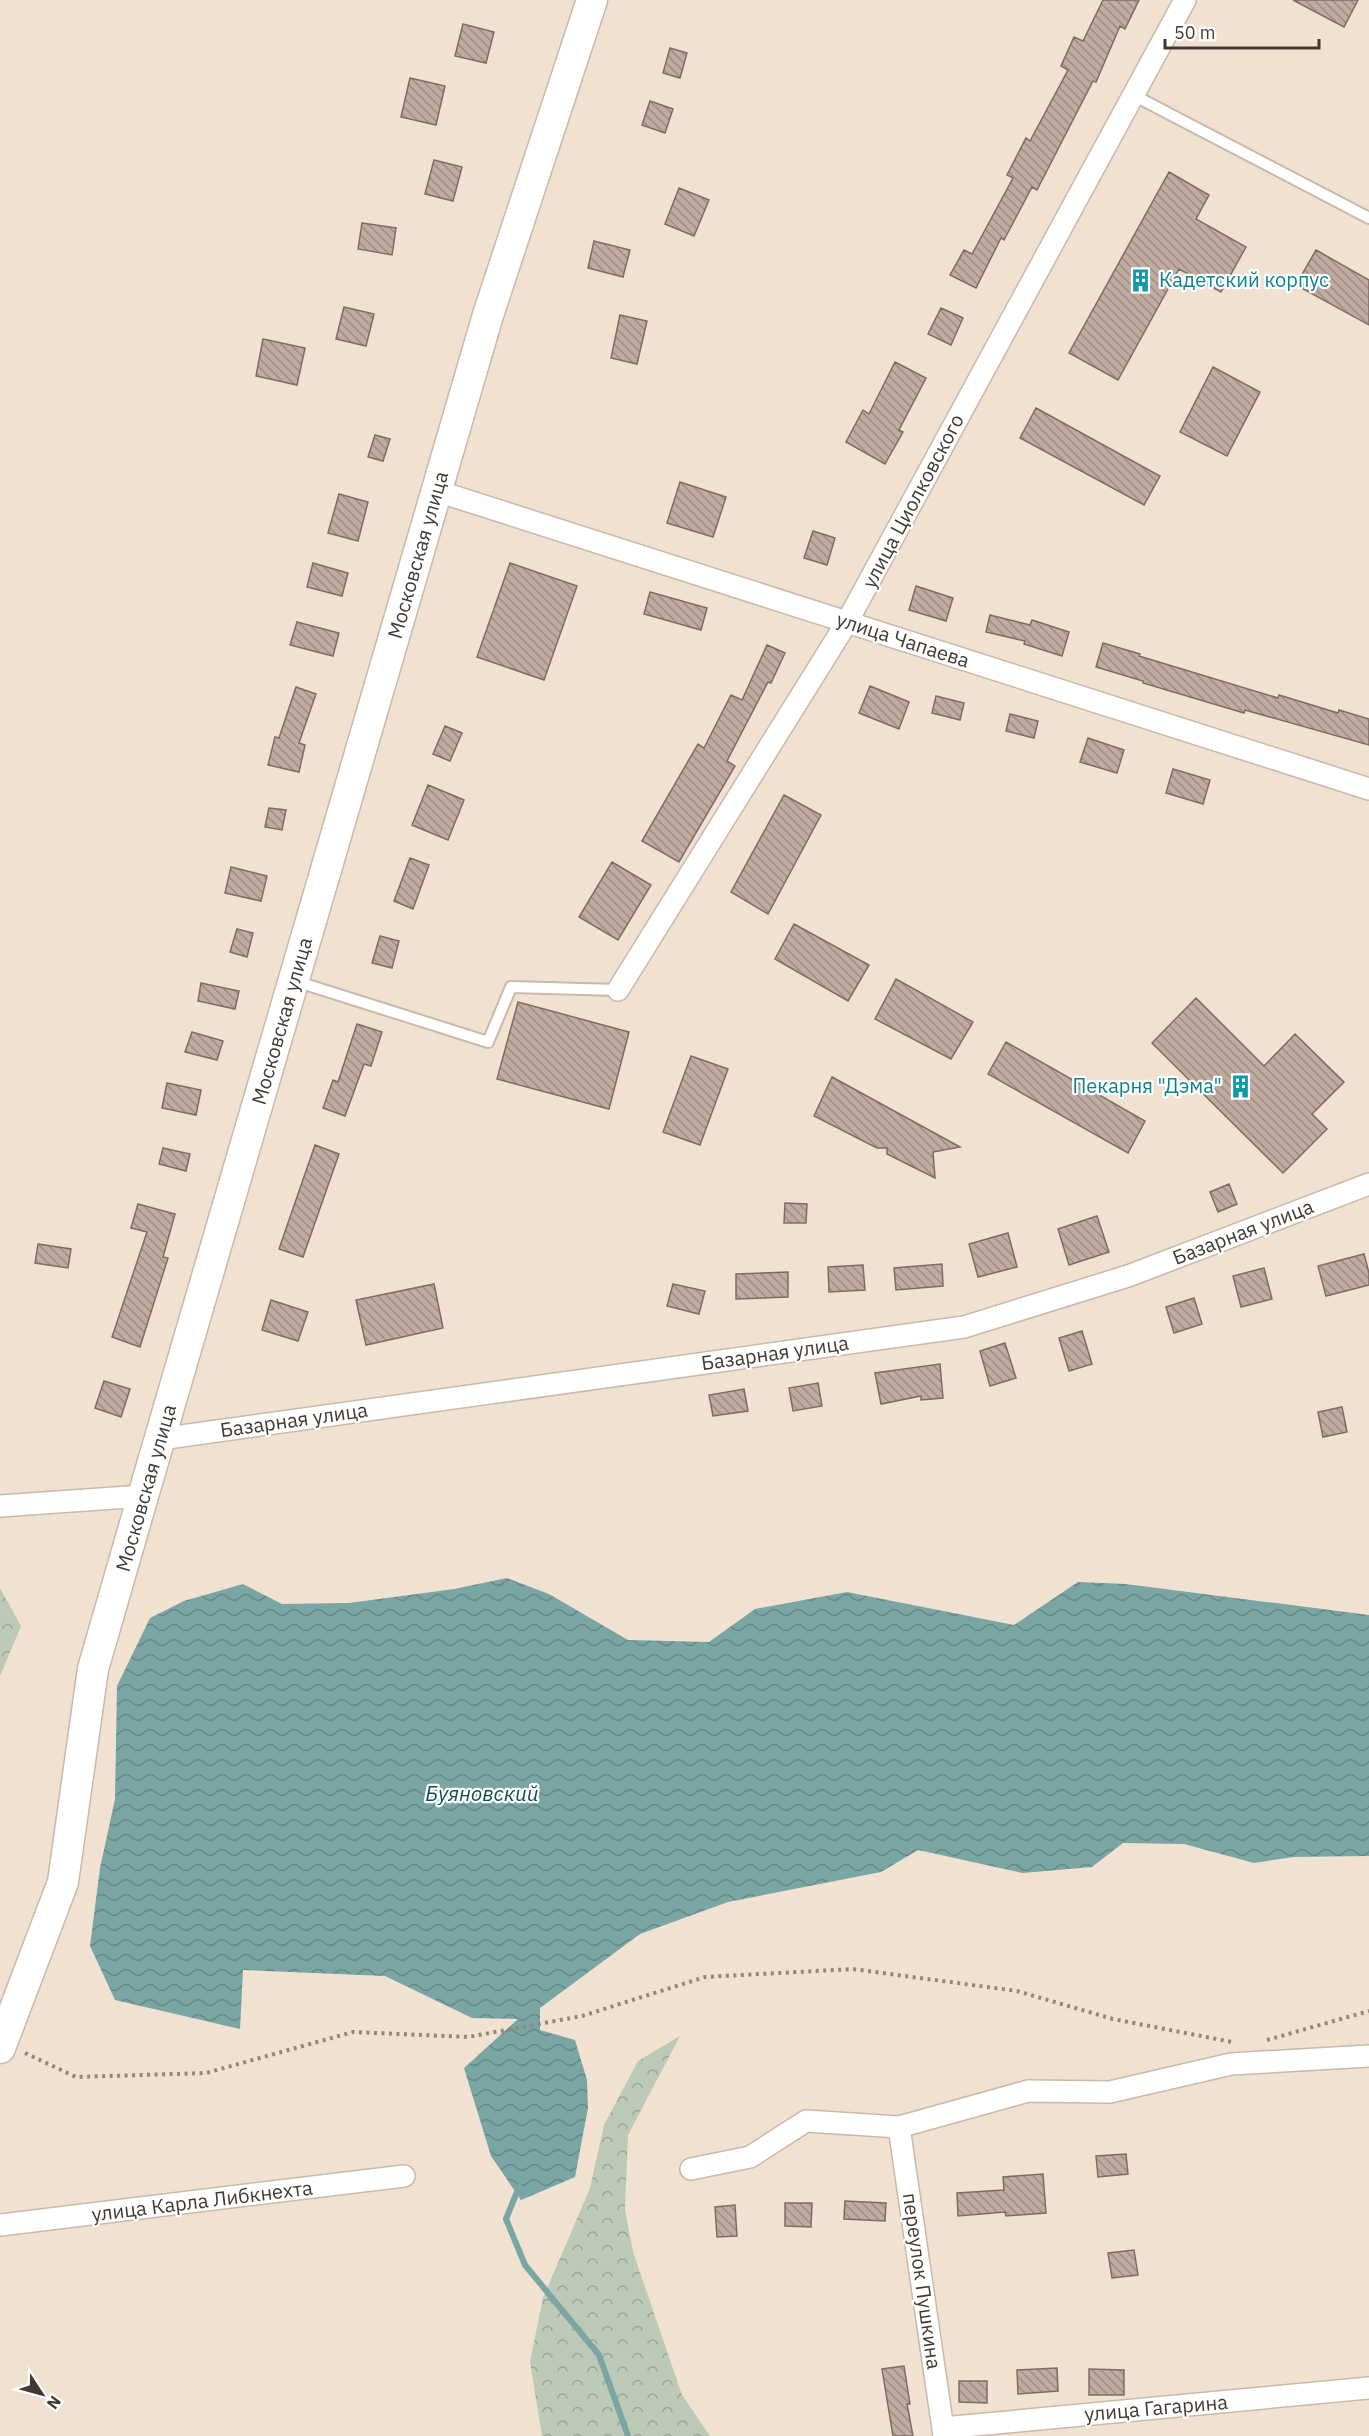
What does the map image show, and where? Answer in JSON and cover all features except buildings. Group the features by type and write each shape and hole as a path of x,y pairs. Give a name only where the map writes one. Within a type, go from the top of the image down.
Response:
{"street":[{"name":"Московская улица","path":"1,2045 63,1882 93,1669 488,315 592,0"},
{"name":"улица Циолковского","path":"618,990 847,622 1185,0"},
{"name":"улица Чапаева","path":"437,491 1369,789"},
{"name":"Базарная улица","path":"160,1439 964,1327 1128,1276 1369,1184"},
{"path":"0,1506 143,1496"},
{"path":"691,2169 750,2157 806,2121 899,2127 1028,2091 1110,2092 1231,2064 1369,2056"},
{"name":"переулок Пушкина","path":"899,2127 943,2432"},
{"name":"улица Карла Либкнехта","path":"0,2225 404,2176"},
{"name":"улица Гагарина","path":"943,2432 1369,2388"}],"lane":[{"path":"1133,95 1369,218"},
{"path":"294,981 488,1042 511,987 618,990"}],"path":[{"path":"1,2045 76,2078 206,2073 353,2032 468,2037 582,2016 705,1977 853,1969 1017,1991 1113,2019 1238,2043"},
{"path":"1260,2042 1369,2011"}],"green space":[{"path":"0,1588 21,1626 0,1676"},
{"path":"680,2036 628,2135 625,2209 633,2252 682,2395 710,2436 542,2436 530,2362 543,2298 590,2188 604,2125 638,2061"}],"water":[{"name":"Буяновский","path":"507,1578 549,1594 628,1640 709,1642 755,1609 847,1592 1014,1625 1078,1582 1126,1584 1369,1615 1369,1856 1293,1857 1254,1863 1184,1844 1123,1843 1092,1867 1023,1873 918,1850 881,1872 728,1902 640,1934 540,2008 540,2030 575,2040 587,2080 588,2108 575,2177 521,2200 491,2156 464,2068 518,2019 472,2018 385,1976 243,1970 240,2029 115,2000 90,1946 100,1868 115,1799 117,1686 150,1618 184,1601 243,1584 282,1604 349,1603 454,1589"}],"waterway":[{"path":"519,2187 506,2219 525,2265 599,2355 628,2436"}],"place":[{"name":"Кадетский корпус","path":"1141,280"},
{"name":"Пекарня \"Дэма\"","path":"1240,1086"}]}
